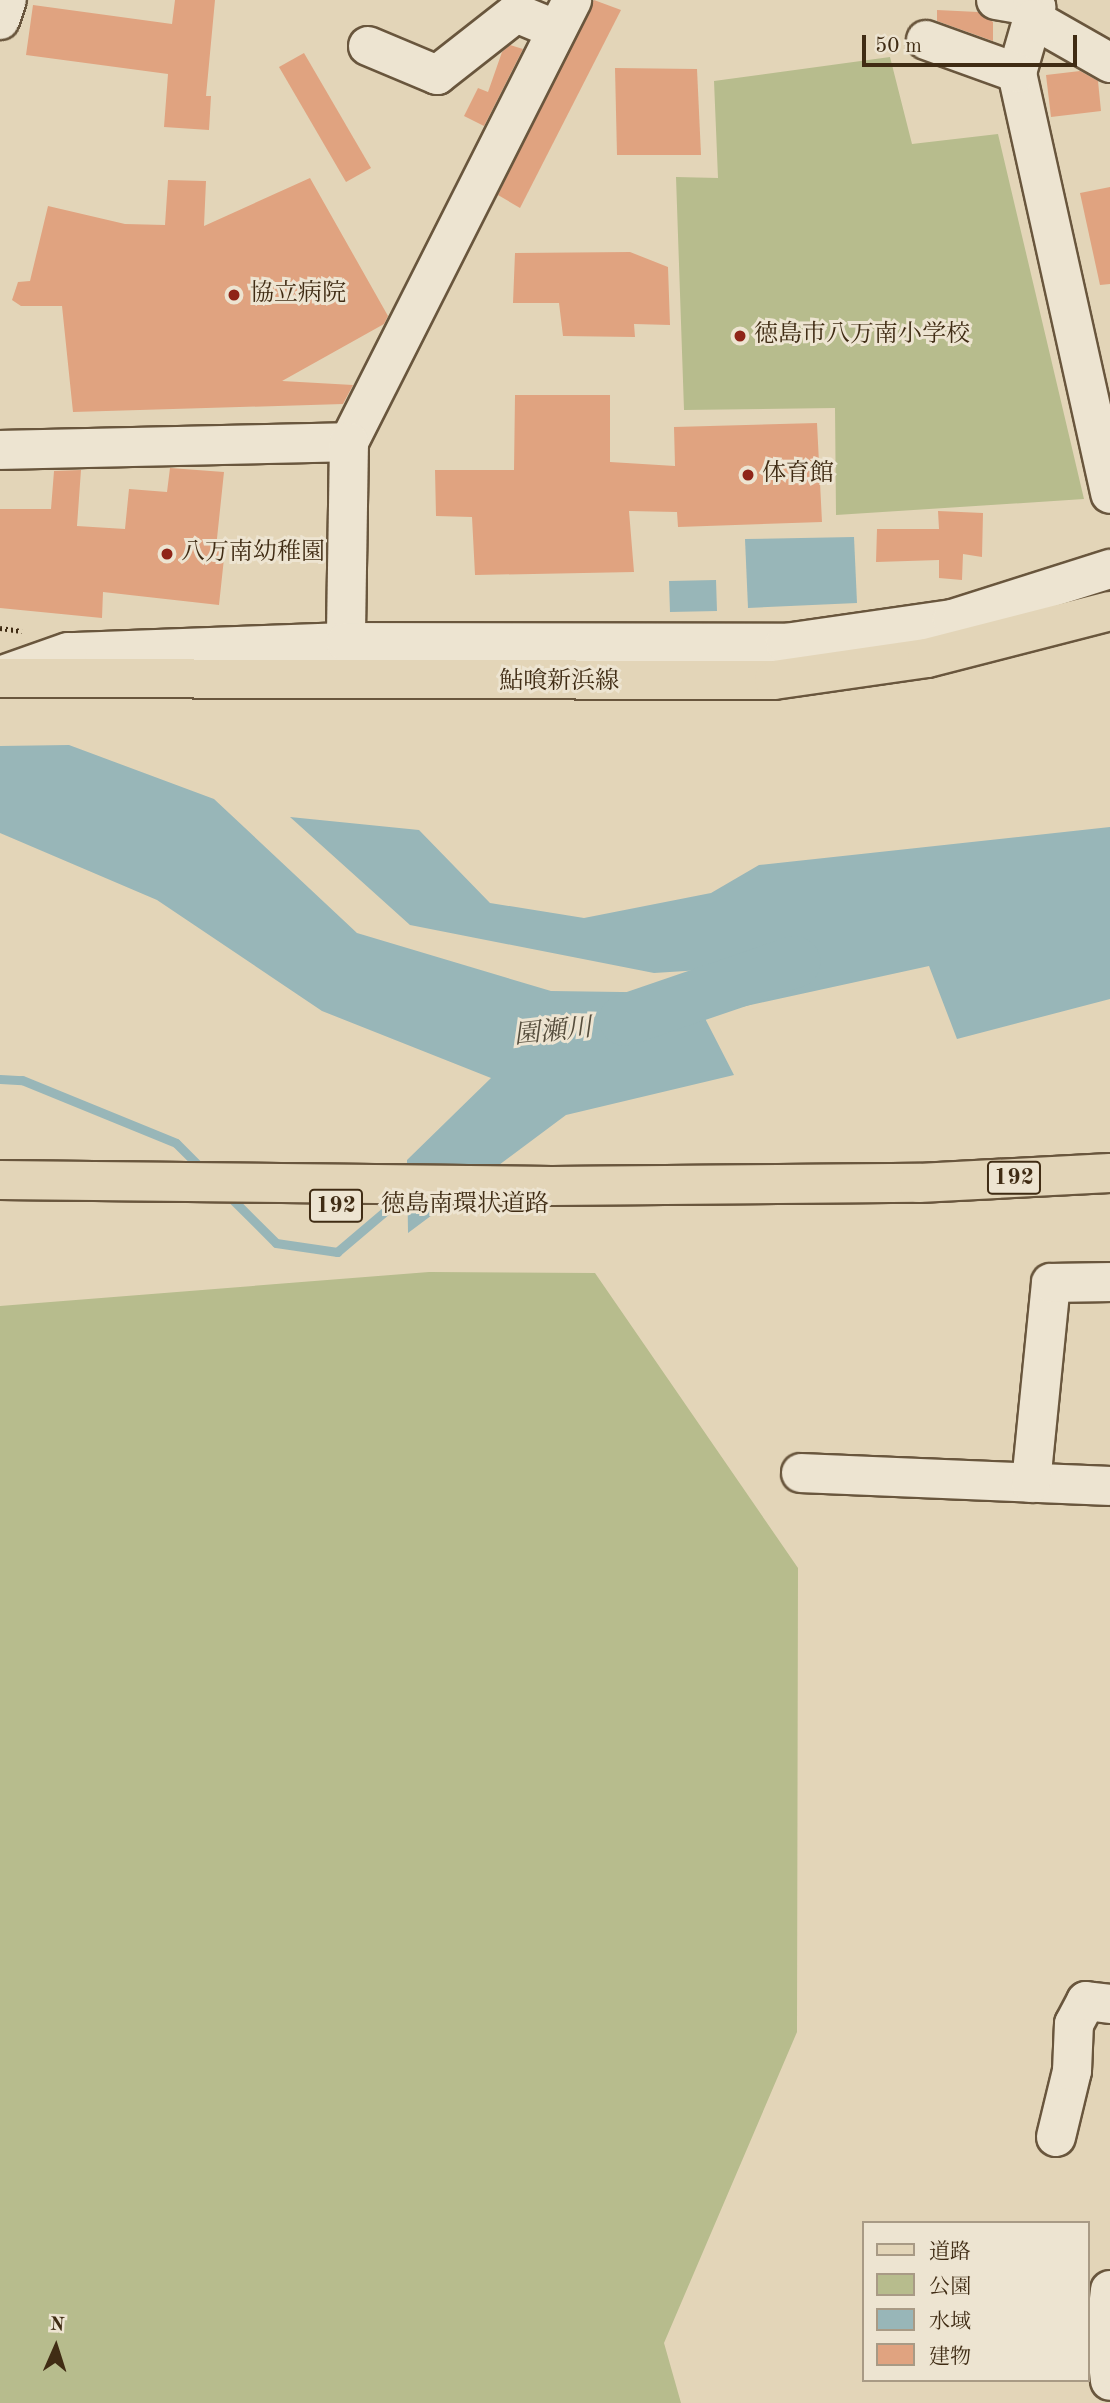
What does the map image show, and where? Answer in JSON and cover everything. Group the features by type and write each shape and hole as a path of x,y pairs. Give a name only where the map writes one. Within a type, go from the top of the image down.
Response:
{"main road":[{"name":"鮎喰新浜線","path":"0,677 774,680 927,659 1110,611"},
{"name":"192","path":"925,1193 1110,1173"},
{"name":"徳島南環状道路","path":"0,1181 118,1194"},
{"name":"192","path":"925,1193 1110,1199"},
{"name":"徳島南環状道路","path":"0,1205 118,1194 553,1196 925,1193"}],"street":[{"path":"996,0 1034,9 1110,63"},
{"path":"1034,9 1017,73 1110,494"},
{"path":"346,642 349,443 564,15 516,13 437,75 368,46"},
{"path":"926,40 1017,73"},
{"path":"0,450 349,443"},
{"path":"0,677 68,652 346,642 785,643 952,619 1110,569"},
{"path":"1031,1483 1051,1283 1110,1282"},
{"path":"801,1473 1110,1486"},
{"path":"1056,2137 1072,2071 1074,2024 1086,2001 1110,2004"},
{"path":"1110,2290 1105,2335 1110,2381"}],"green space":[{"path":"890,57 912,144 998,134 1084,499 836,515 835,408 684,410 676,177 718,178 714,81"},
{"path":"429,1272 595,1273 798,1568 797,2032 664,2343 681,2403 0,2403 0,1306"}],"water":[{"path":"854,537 857,603 748,608 745,539"},
{"path":"716,580 717,611 670,612 669,581"},
{"path":"69,745 214,799 357,933 551,991 692,993 734,1075 566,1115 408,1233 407,1160 491,1078 322,1011 157,900 0,833 0,746"},
{"path":"290,817 419,830 490,903 584,918 711,893 759,865 1110,827 1110,999 957,1039 929,966 737,1008 717,969 654,973 410,925"}],"building":[{"path":"175,0 215,0 206,96 211,96 209,130 164,127 168,74 26,55 33,5 172,24"},
{"path":"594,0 621,10 520,208 498,195"},
{"path":"937,10 978,12 993,22 993,41 937,21"},
{"path":"510,45 523,49 484,126 464,116 478,88 488,92 502,52"},
{"path":"304,53 371,168 346,182 279,67"},
{"path":"615,68 697,69 701,155 617,155"},
{"path":"1080,71 1098,81 1101,111 1051,117 1046,75"},
{"name":"協立病院","path":"310,178 388,316 384,324 282,381 353,385 343,404 73,412 62,306 21,306 12,300 18,282 30,281 48,206 125,224 165,225 168,180 206,181 204,226"},
{"path":"1110,187 1110,284 1100,285 1080,193"},
{"path":"630,252 668,267 670,325 634,324 635,337 563,336 559,303 513,303 515,253"},
{"path":"515,395 610,395 610,462 675,466 674,427 817,423 822,522 678,527 677,512 629,511 634,572 475,575 472,517 436,516 435,470 514,470"},
{"path":"170,468 224,472 216,548 225,549 219,605 103,592 102,618 0,608 0,509 51,509 54,471 81,470 77,526 125,529 129,489 167,492"},
{"path":"938,511 983,513 982,557 963,554 962,580 939,578 939,560 876,562 877,529 939,529"}],"waterway":[{"name":"園瀬川","path":"625,1020 794,962"},
{"path":"0,1079 22,1080 176,1143 202,1169"},
{"path":"227,1194 276,1243 337,1252 403,1196"}],"place":[{"name":"協立病院","path":"234,295"},
{"name":"徳島市八万南小学校","path":"740,336"},
{"name":"体育館","path":"748,475"},
{"name":"八万南幼稚園","path":"167,554"}]}
